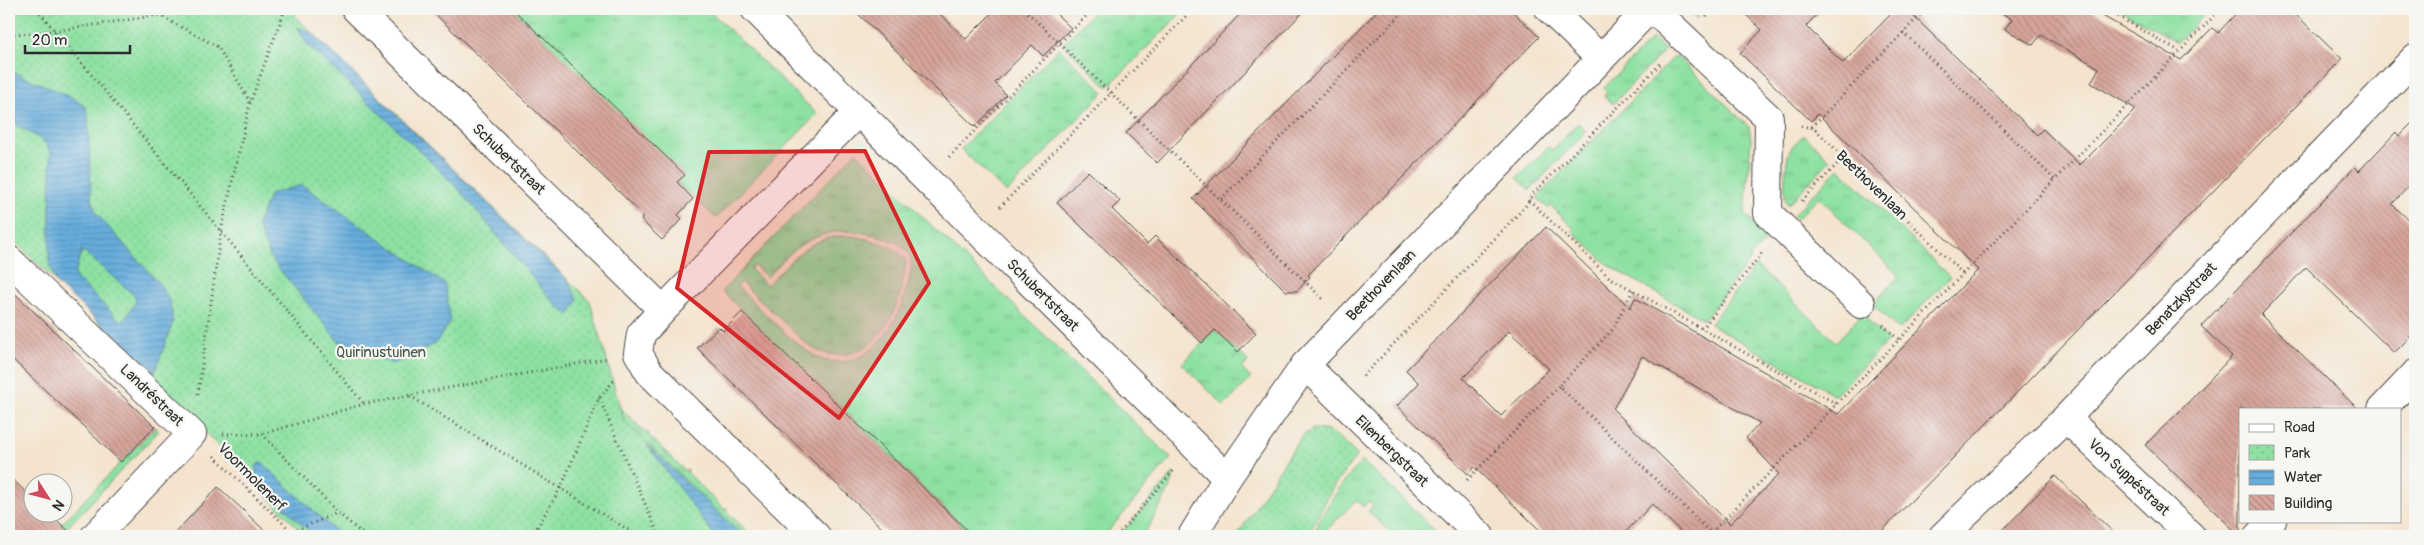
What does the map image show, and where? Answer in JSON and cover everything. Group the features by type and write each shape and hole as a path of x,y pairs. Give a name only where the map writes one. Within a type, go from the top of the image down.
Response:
{"street":[{"name":"Schubertstraat","path":"356,9 663,310"},
{"name":"Schubertstraat","path":"755,9 1227,478"},
{"path":"1549,9 1600,58"},
{"name":"Beethovenlaan","path":"1192,536 1227,478 1304,365 1649,9"},
{"path":"1654,9 1769,118 1768,213 1861,304"},
{"name":"Benatzkystraat","path":"1943,536 2066,418 2415,58"},
{"path":"816,536 648,372 638,353 641,334 859,111"},
{"name":"Landréstraat","path":"9,260 192,434 95,536"},
{"name":"Eilenbergstraat","path":"1304,365 1480,536"},
{"path":"2383,408 2415,374"},
{"name":"Von Suppéstraat","path":"2066,418 2191,536"},
{"path":"2258,536 2271,522"}],"path":[{"path":"37,9 364,404"},
{"path":"9,35 55,31 159,15 174,9"},
{"path":"285,9 250,103 221,231 192,434 262,434 364,404 638,353"},
{"path":"1024,9 1346,321"},
{"path":"927,180 1093,9"},
{"path":"978,230 1193,9"},
{"path":"1221,199 1406,9"},
{"path":"1340,400 1713,9"},
{"path":"1811,128 1926,9"},
{"path":"2105,9 2180,51"},
{"path":"1559,386 1710,535 2221,9"},
{"path":"159,15 218,47 250,103"},
{"path":"1903,32 2055,180"},
{"name":"Beethovenlaan","path":"1769,118 1814,128 1963,274"},
{"path":"1529,200 1609,277 1837,404"},
{"path":"1446,502 1612,330 1633,290"},
{"path":"532,536 560,487 599,398 638,353"},
{"path":"409,396 638,536"},
{"path":"599,398 659,536"},
{"name":"Voormolenerf","path":"192,434 296,536"},
{"path":"262,434 337,512 365,536"},
{"path":"1117,536 1194,446"},
{"path":"292,532 337,512"}],"highlighted area":[{"path":"865,151 929,283 839,418 677,288 709,152"}],"green space":[{"name":"Quirinustuinen","path":"9,9 293,9 296,17 590,301 624,421 745,536 306,536 88,312 9,236"},
{"path":"513,9 708,9 817,114 716,218 677,182 684,175"},
{"path":"1097,9 1185,9 1108,87 1063,44"},
{"path":"1686,9 1706,9 1696,19"},
{"path":"2119,9 2210,9 2178,42"},
{"path":"1653,38 1665,50 1613,104 1604,96 1607,92 1604,88"},
{"path":"1059,48 1104,92 1006,193 961,149"},
{"path":"1677,56 1749,127 1751,139 1745,213 1768,239 1750,257 1751,259 1704,320 1608,265 1572,231 1574,229 1551,206 1548,208 1537,198"},
{"path":"1578,123 1586,132 1530,190 1517,178 1548,147 1552,150"},
{"path":"1804,135 1830,160 1788,205 1785,187 1788,155 1793,146"},
{"path":"856,152 1171,458 1104,536 973,536 722,291","holes":["847,231 877,235 895,242 909,254 911,273 898,314 881,341 856,359 841,362 824,360 804,348 767,316 737,286 741,282 802,340 815,349 824,353 838,355 861,349 883,331 897,304 906,261 898,252 877,242 858,237 842,236 828,238 815,243 791,261 767,285 750,269 754,265 767,277 791,253 806,242 826,234"]},
{"path":"1839,168 1950,277 1899,330 1872,304 1899,276 1819,197 1797,219 1793,215"},
{"path":"1756,265 1836,342 1862,314 1888,341 1835,395 1710,324"},
{"path":"1215,330 1248,361 1242,369 1251,378 1224,406 1182,364"},
{"path":"616,404 646,433 649,433 648,435 685,471 688,470 687,472 724,509 727,508 726,511 752,536 667,536"},
{"path":"155,427 159,431 59,536 50,536 63,522 72,522 72,513"},
{"path":"1313,429 1333,434 1357,455 1333,487 1308,536 1237,536 1294,447 1302,436"},
{"path":"1363,461 1441,536 1394,536 1368,511 1373,506 1369,501 1363,507 1356,500 1321,536 1313,536 1322,515 1334,496"},
{"path":"1174,473 1171,487 1143,536 1119,536"}],"water":[{"path":"298,27 312,33 569,282 578,300 569,315 554,303 454,184 306,43"},
{"path":"9,70 73,98 85,107 88,114 91,196 96,213 162,287 170,302 173,322 155,372 56,283 49,263 51,152 44,141 9,121","holes":["82,250 135,296 136,302 123,321 119,320 75,277"]},
{"path":"302,185 445,284 450,322 435,344 393,364 338,341 271,259 257,225 270,194"},
{"path":"647,445 742,536 715,536"},
{"path":"261,462 341,536 314,536 256,480 256,466"}],"building":[{"path":"430,9 513,9 685,175 677,182 693,199 678,215 682,219 662,240 641,220 643,215"},
{"path":"853,9 935,9 966,39 996,9 1051,9 1071,28 1043,56 1032,45 995,83 1006,95 975,127"},
{"path":"1245,9 1306,9 1157,163 1126,133"},
{"path":"1379,9 1510,9 1539,37 1308,275 1310,277 1297,291 1286,291 1193,199"},
{"path":"1740,9 1822,9 1806,26 1843,63 1896,9 1906,9 2037,135 2043,129 2080,165 2136,109 2091,83 2099,68 2041,35 2033,45 2005,29 2012,19 1994,9 2090,9 2181,60 2212,28 2218,33 2240,9 2290,9 2342,59 1877,536 1685,536 1652,504 1622,536 1546,536 1474,467 1468,474 1397,406 1419,383 1406,370 1546,227 1630,308 1635,298 1838,414 1978,270 1818,114 1811,121 1740,53 1762,30","holes":["1509,331 1549,369 1501,416 1463,378","1642,356 1760,423 1746,438 1779,474 1730,524 1613,409"]},
{"path":"2415,120 2415,180 2392,204 2415,226 2415,332 2394,353 2306,267 2261,315 2357,408 2239,408 2240,536 2145,445 2232,356 2201,326 2355,167 2359,171 2396,132 2399,136"},
{"path":"1088,171 1120,201 1112,209 1147,244 1155,236 1256,333 1238,352 1215,330 1202,343 1057,203"},
{"path":"9,288 155,427 121,462 9,356"},
{"path":"742,312 973,536 890,536 697,348 719,327 723,331"},
{"path":"9,476 22,488 22,522 59,522 74,536 9,536"},
{"path":"2055,476 2117,536 1997,536"},
{"path":"218,487 242,509 270,536 172,536"}]}
